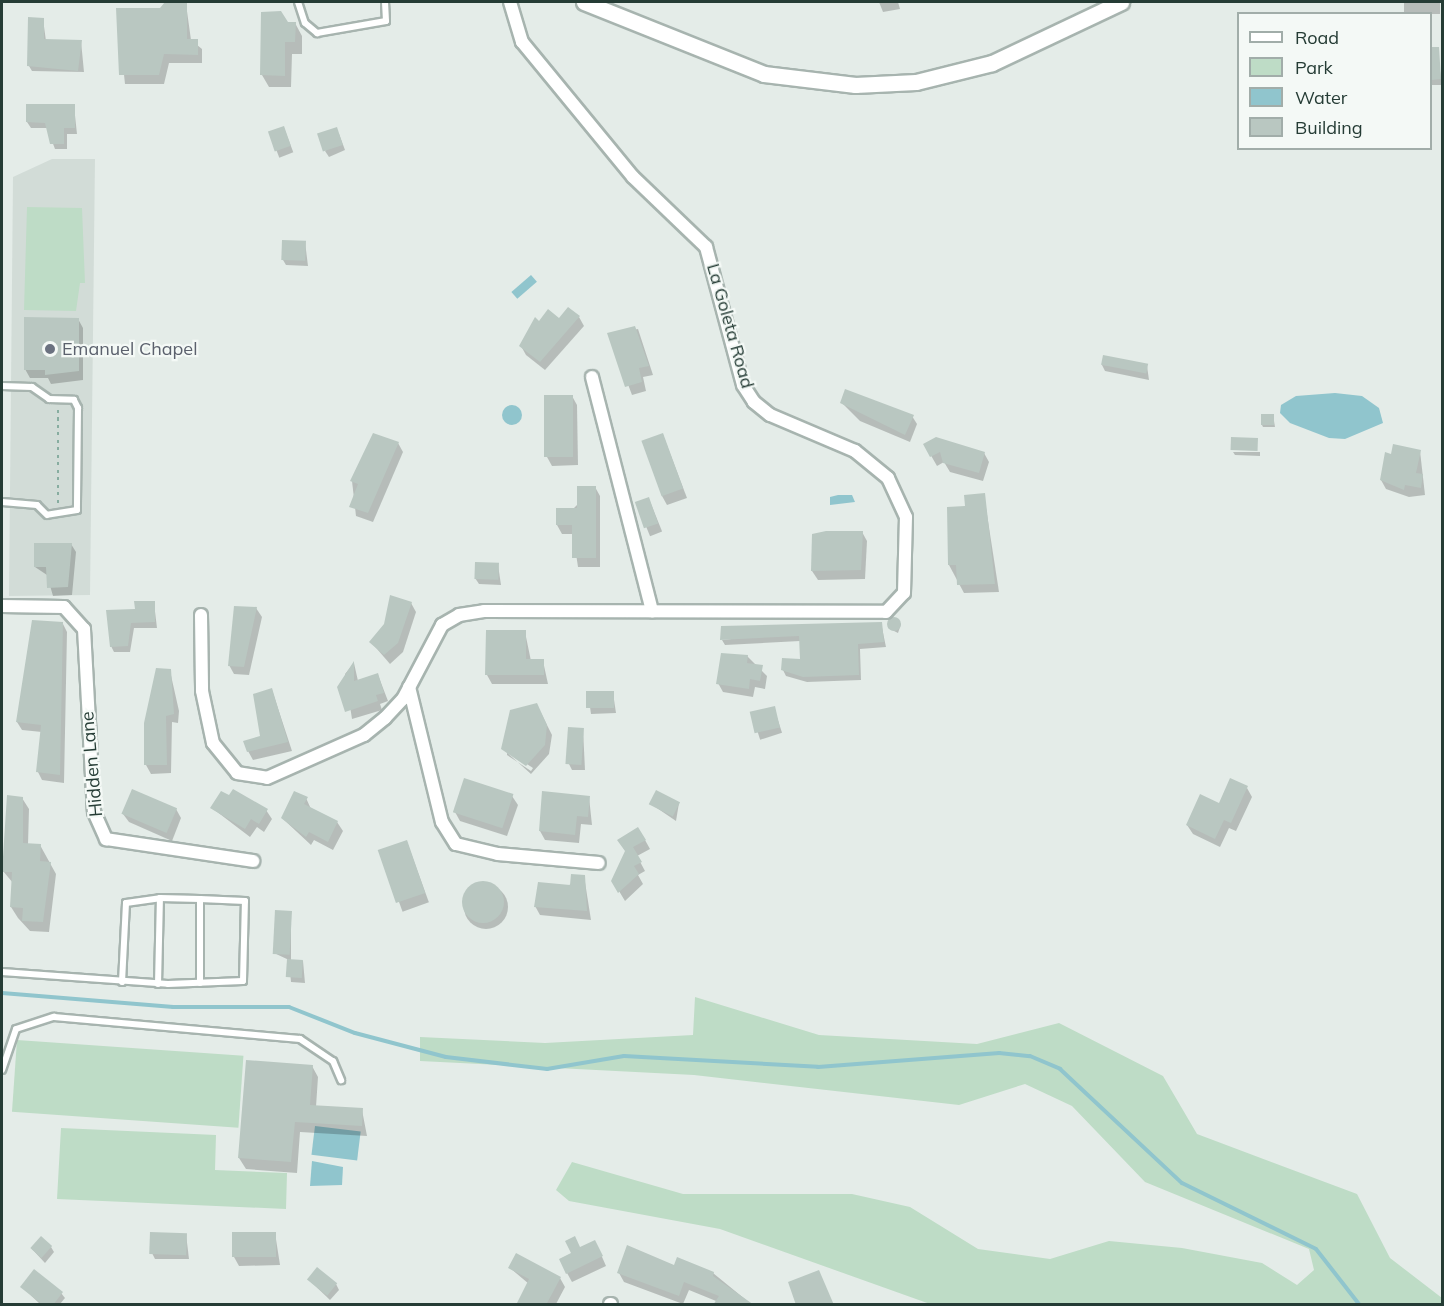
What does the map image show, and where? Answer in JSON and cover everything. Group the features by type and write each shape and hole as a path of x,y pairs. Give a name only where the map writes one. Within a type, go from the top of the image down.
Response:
{"street":[{"name":"La Goleta Road","path":"201,615 208,722 224,763 237,773 267,778 364,735 409,687 442,625 459,615 886,612 904,593 906,517 899,496 874,462 754,402 743,385 706,247 633,177 522,42 510,2"},
{"path":"584,2 764,74 855,85 916,82 992,63 1121,2"},
{"path":"592,377 652,612"},
{"name":"Hidden Lane","path":"2,606 64,607 84,629 94,812 105,839 253,861"},
{"path":"409,687 442,822 456,844 498,854 598,863"}],"lane":[{"path":"298,2 305,23 317,33 386,21 385,2"},
{"path":"2,386 32,387 58,400 78,405 77,510 47,515 37,505 2,502"},
{"path":"158,984 159,898"},
{"path":"2,972 122,982 158,984 243,981 245,901 159,898 126,903 122,982"},
{"path":"200,899 200,983"},
{"path":"2,1070 16,1029 54,1017 300,1039 333,1061 341,1080"}],"path":[{"path":"58,400 58,509"}],"shaded area":[{"path":"52,159 95,159 90,595 9,596 13,177"}],"green space":[{"path":"27,207 82,208 85,283 80,283 76,311 24,310"},
{"path":"695,997 819,1035 977,1044 1059,1023 1163,1076 1197,1134 1357,1194 1390,1258 1442,1298 1442,1304 930,1304 720,1229 569,1201 556,1190 572,1162 683,1194 852,1194 910,1207 978,1249 1050,1259 1109,1241 1182,1248 1262,1263 1297,1285 1314,1270 1309,1249 1145,1182 1072,1106 1025,1084 959,1105 694,1075 420,1061 420,1037 545,1043 693,1035"},
{"path":"17,1040 243,1056 238,1128 12,1112"},
{"path":"61,1128 216,1135 215,1170 287,1173 286,1209 57,1199"}],"water":[{"path":"531,275 537,282 517,299 511,292"},
{"path":"1335,393 1362,396 1379,408 1383,423 1345,439 1329,438 1290,423 1280,413 1281,405 1296,396"},
{"path":"512,405 519,408 522,415 519,422 512,425 505,422 502,415 505,408"},
{"path":"852,495 855,502 830,505 830,497"},
{"path":"315,1126 361,1132 357,1160 311,1155"},
{"path":"312,1161 343,1167 342,1185 310,1186"}],"building":[{"path":"165,2 187,3 187,39 198,39 198,55 164,54 159,75 119,75 116,8 160,8"},
{"path":"281,11 288,22 296,22 295,42 285,42 285,76 260,75 261,12"},
{"path":"28,17 44,18 44,39 82,40 78,71 27,66"},
{"path":"1432,47 1439,47 1441,79 1432,80"},
{"path":"26,104 75,104 75,128 64,128 64,144 50,144 45,123 26,122"},
{"path":"284,126 291,146 275,151 268,132"},
{"path":"337,127 343,145 323,152 317,133"},
{"path":"282,240 306,241 305,261 281,260"},
{"path":"568,307 580,316 540,362 519,346 535,317 539,321 548,309 559,318"},
{"name":"Emanuel Chapel","path":"24,317 79,318 79,371 45,375 45,370 24,370"},
{"path":"635,326 649,366 639,368 642,382 625,387 607,333"},
{"path":"1103,355 1148,364 1146,374 1101,365"},
{"path":"845,389 914,415 905,435 840,403"},
{"path":"544,395 573,395 573,457 544,457"},
{"path":"1261,414 1274,414 1274,425 1261,425"},
{"path":"373,433 399,442 368,513 349,507 358,484 350,481"},
{"path":"663,433 683,488 662,496 641,441"},
{"path":"936,437 985,452 979,473 943,463 940,452 930,457 923,444"},
{"path":"1231,437 1258,438 1258,451 1231,450"},
{"path":"1393,444 1421,450 1416,473 1423,474 1421,488 1405,485 1404,490 1380,480 1385,452 1391,454"},
{"path":"577,486 596,486 596,558 572,558 572,525 556,525 556,508 577,508"},
{"path":"985,493 995,584 957,585 956,565 948,565 947,507 965,506 964,495"},
{"path":"649,497 658,523 644,528 635,502"},
{"path":"826,531 863,531 861,570 811,571 812,534"},
{"path":"34,543 72,543 68,587 47,588 46,567 34,567"},
{"path":"475,562 499,563 498,580 474,579"},
{"path":"390,595 412,602 398,643 384,655 369,642 384,624"},
{"path":"134,601 155,601 155,622 131,623 128,646 110,647 106,610 135,609"},
{"path":"234,606 257,607 244,667 228,666"},
{"path":"894,617 899,619 901,624 899,629 894,631 889,629 887,624 889,619"},
{"path":"32,620 63,622 60,775 36,772 41,725 16,722"},
{"path":"882,622 884,642 858,644 859,675 803,677 781,670 782,658 800,659 799,636 720,640 721,626"},
{"path":"486,630 526,630 526,659 544,659 544,675 485,675"},
{"path":"721,653 748,655 747,663 763,665 760,681 750,679 749,689 716,684"},
{"path":"354,661 354,681 378,673 384,693 376,695 378,701 345,712 337,687"},
{"path":"156,668 171,669 174,714 166,716 167,765 144,765 144,723"},
{"path":"272,688 288,742 247,752 243,741 260,736 253,694"},
{"path":"586,691 614,691 614,708 586,708"},
{"path":"537,703 547,725 545,745 526,766 501,749 510,710"},
{"path":"775,706 780,727 755,733 750,712"},
{"path":"568,727 584,728 581,765 565,764"},
{"path":"464,778 513,794 502,828 453,812"},
{"path":"1230,778 1248,786 1231,823 1224,820 1215,839 1186,825 1200,794 1219,803"},
{"path":"132,789 177,808 167,833 121,814"},
{"path":"233,789 268,809 259,824 251,819 245,829 210,808 221,791 229,795"},
{"path":"656,790 680,802 673,817 649,804"},
{"path":"294,791 308,797 304,804 338,821 328,842 309,832 306,837 281,818"},
{"path":"542,791 590,796 588,817 577,816 575,835 539,831"},
{"path":"7,795 23,797 23,843 41,844 40,861 51,862 43,922 22,921 23,908 10,907 12,872 2,872"},
{"path":"638,827 646,840 633,847 642,862 634,866 639,874 618,893 611,881 625,851 617,840"},
{"path":"407,840 425,893 396,903 378,850"},
{"path":"571,874 585,875 587,911 534,907 538,882 570,885"},
{"path":"483,881 498,887 504,902 498,917 483,923 468,917 462,902 468,887"},
{"path":"275,910 292,911 290,955 273,954"},
{"path":"287,959 303,960 302,978 286,977"},
{"path":"246,1060 313,1065 310,1105 363,1108 362,1126 295,1122 291,1162 238,1158"},
{"path":"150,1232 187,1233 186,1255 149,1254"},
{"path":"232,1232 276,1232 276,1257 232,1257"},
{"path":"41,1236 52,1246 41,1258 30,1248"},
{"path":"575,1236 580,1247 595,1240 603,1256 566,1274 559,1259 571,1253 565,1241"},
{"path":"627,1245 674,1265 677,1257 714,1272 713,1276 754,1305 713,1305 719,1296 684,1282 679,1296 617,1273"},
{"path":"516,1253 561,1277 546,1305 516,1305 529,1279 508,1268"},
{"path":"317,1267 337,1283 327,1296 307,1279"},
{"path":"34,1269 63,1292 53,1305 43,1305 20,1287"},
{"path":"819,1270 834,1305 796,1305 788,1282"}],"waterway":[{"path":"2,993 173,1007 289,1007 355,1033 446,1057 547,1069 624,1056 818,1067 999,1053 1030,1056 1060,1069 1182,1183 1316,1249 1359,1304"}],"place":[{"name":"Emanuel Chapel","path":"50,349"}]}
